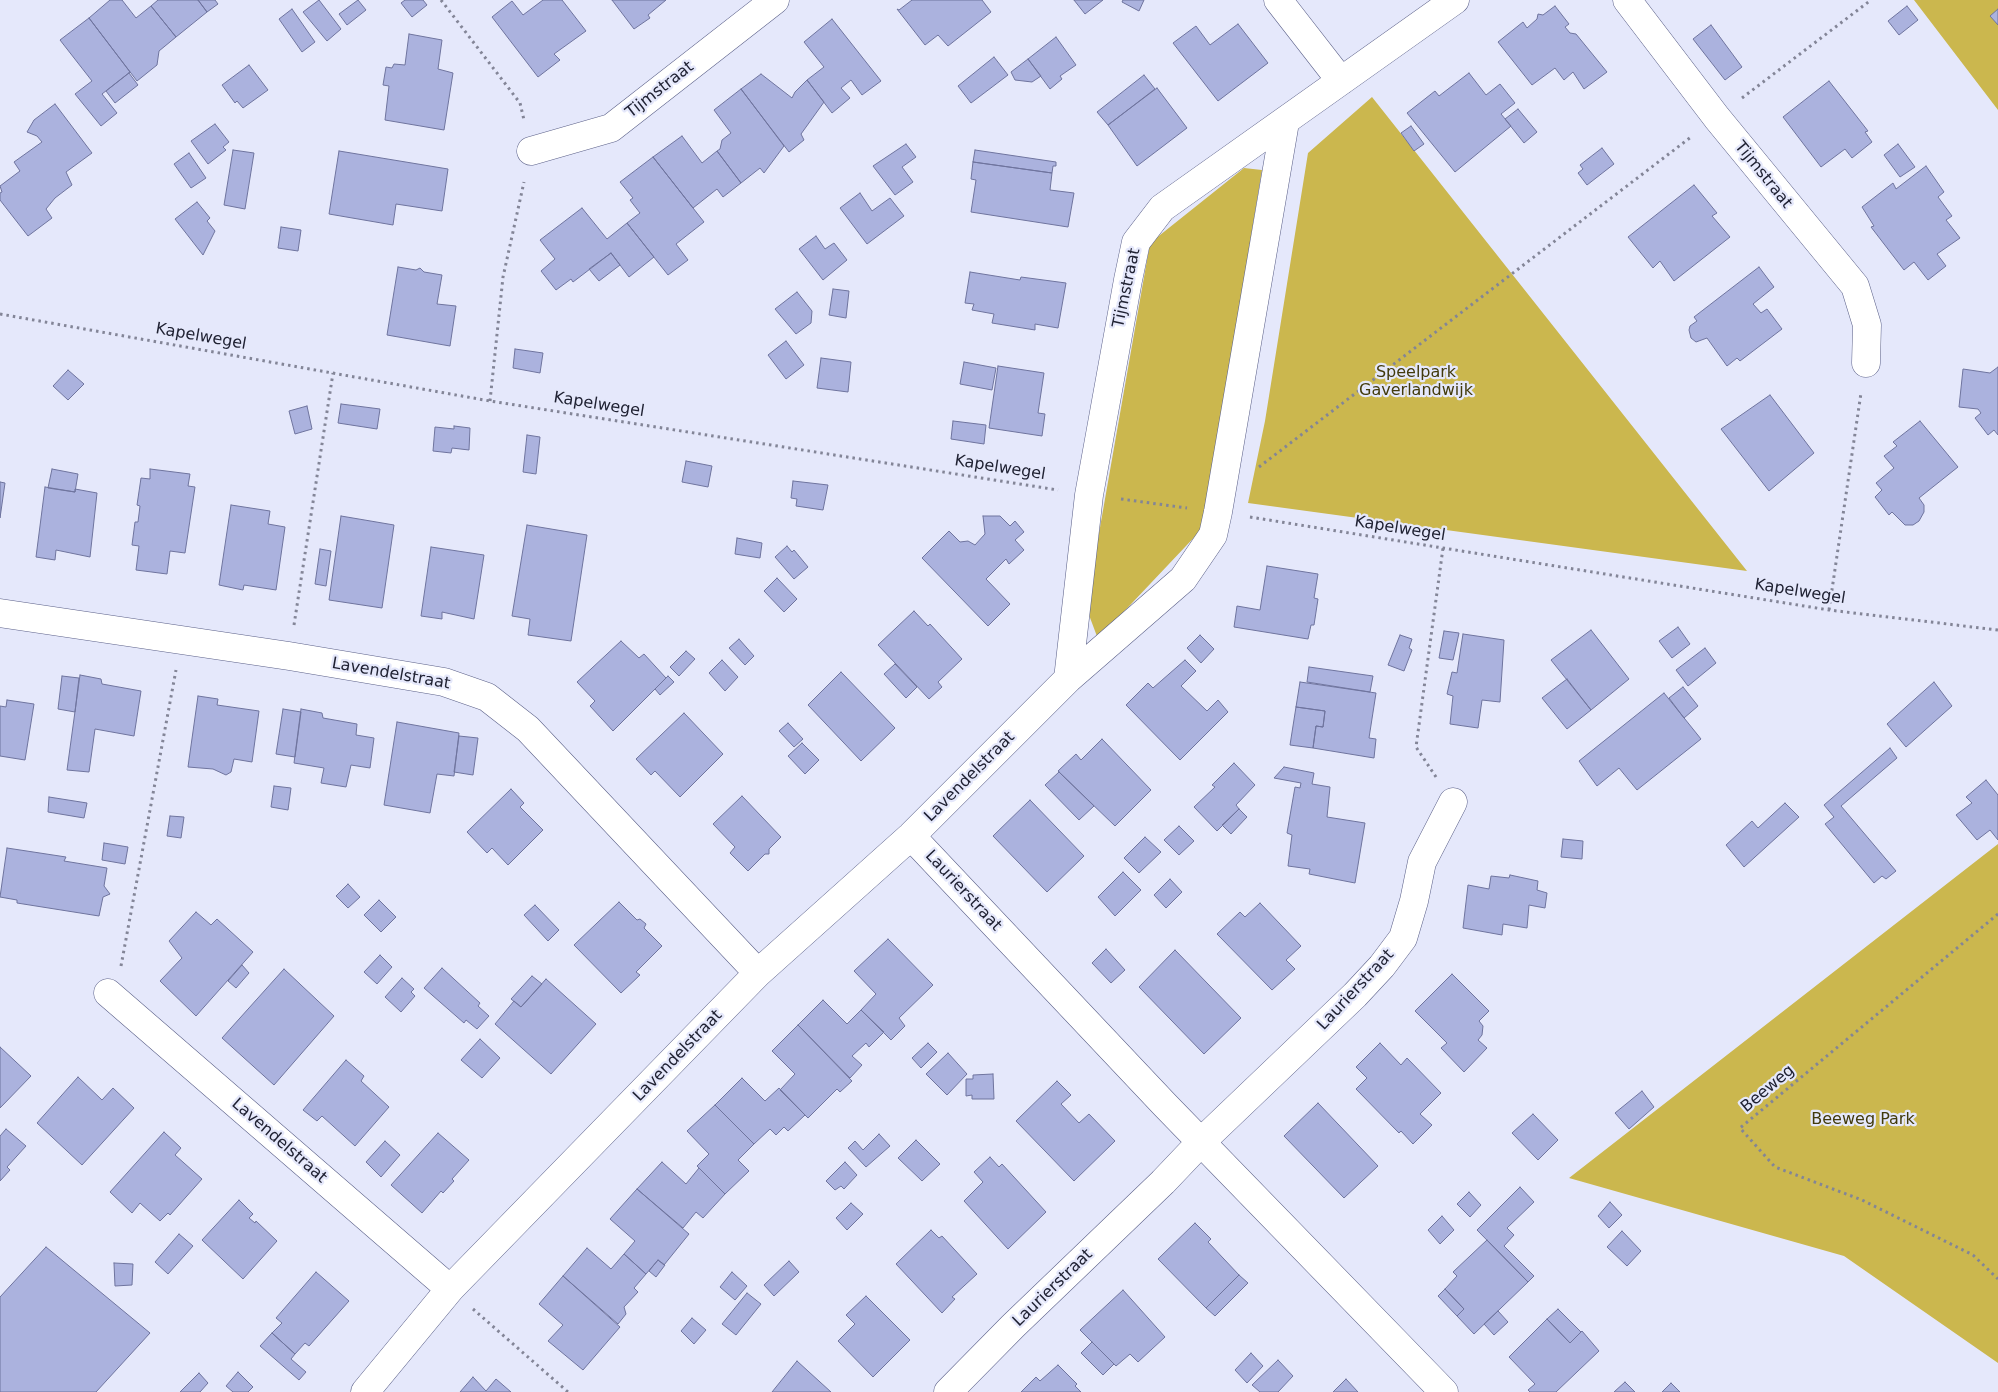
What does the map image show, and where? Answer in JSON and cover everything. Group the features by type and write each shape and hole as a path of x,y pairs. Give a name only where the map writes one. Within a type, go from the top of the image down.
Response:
{"street":[{"name":"Tijmstraat","path":"531,151 611,128 775,0"},
{"path":"1278,0 1340,81"},
{"name":"Tijmstraat","path":"1089,495 1136,242 1162,208 1455,0"},
{"name":"Tijmstraat","path":"1627,0 1717,118 1855,286 1867,325 1866,363"},
{"path":"1220,504 1285,122"},
{"path":"1068,679 1089,495"},
{"name":"Lavendelstraat","path":"365,1392 450,1289 758,973 911,836 1068,679 1183,579 1213,534 1220,504"},
{"name":"Lavendelstraat","path":"0,613 289,656 444,682 486,697 528,730 758,973"},
{"name":"Laurierstraat","path":"948,1392 1013,1326 1163,1182 1201,1142 1356,995 1382,966 1403,938 1414,901 1422,862 1453,802"},
{"name":"Laurierstraat","path":"911,836 1201,1142 1444,1392"},
{"name":"Lavendelstraat","path":"108,993 450,1289"}],"path":[{"path":"442,0 520,103 531,151 503,277 490,401"},
{"path":"1220,504 1871,0"},
{"name":"Kapelwegel","path":"0,314 490,401 1089,495 1220,504 1443,548 1829,610 1998,630"},
{"path":"1829,610 1866,363"},
{"path":"289,656 333,373"},
{"path":"1443,548 1416,747 1453,802"},
{"path":"108,993 123,963 182,640"},
{"name":"Beeweg","path":"1998,914 1740,1128 1775,1167 1862,1200 1973,1255 1998,1279"},
{"path":"450,1289 568,1392"}],"green space":[{"path":"1914,0 1998,0 1998,110"},
{"name":"Speelpark Gaverlandwijk","path":"1372,97 1747,571 1248,503 1265,421 1308,153"},
{"path":"1244,168 1262,170 1203,528 1098,639 1086,607 1150,243"},
{"name":"Beeweg Park","path":"1998,844 1998,1363 1844,1256 1569,1178"}],"building":[{"path":"110,0 122,0 136,18 151,6 176,37 159,51 157,65 137,81 89,18"},
{"path":"158,0 198,0 207,12 176,37 151,6"},
{"path":"198,0 215,0 218,4 207,12"},
{"path":"319,0 341,29 327,41 303,12"},
{"path":"358,0 366,10 347,25 339,14"},
{"path":"405,0 423,0 427,5 412,17 401,3"},
{"path":"543,0 562,0 586,31 554,54 560,60 538,77 492,17 512,1 523,15"},
{"path":"612,0 666,0 648,15 650,18 634,29"},
{"path":"912,0 982,0 991,12 948,46 938,35 925,45 897,9 899,10"},
{"path":"1074,0 1103,0 1085,14"},
{"path":"1123,0 1144,0 1139,11 1122,2"},
{"path":"1555,6 1569,24 1565,27 1570,33 1576,34 1607,72 1584,89 1573,72 1564,80 1555,68 1532,85 1498,42 1523,22 1527,28 1537,19 1538,14 1543,15"},
{"path":"1907,6 1918,20 1899,35 1888,21"},
{"path":"292,9 315,42 302,52 279,19"},
{"path":"1998,9 1998,25 1990,16"},
{"path":"89,18 130,72 102,94 117,113 101,126 75,94 92,81 60,40"},
{"path":"832,19 881,81 862,95 851,80 841,88 850,98 832,113 807,80 824,67 804,42"},
{"path":"1238,24 1268,63 1218,101 1173,43 1196,26 1210,45"},
{"path":"1711,25 1742,67 1725,80 1693,39"},
{"path":"409,34 442,40 438,69 453,73 444,130 385,120 389,86 383,85 386,67 392,68 394,64 405,65"},
{"path":"1056,37 1076,65 1060,76 1062,79 1050,89 1028,59"},
{"path":"994,57 1008,75 971,103 958,86"},
{"path":"1028,59 1041,76 1032,82 1015,80 1011,72"},
{"path":"249,65 268,90 243,108 237,101 235,103 222,85"},
{"path":"129,73 138,85 115,103 106,91"},
{"path":"1469,73 1486,95 1500,84 1515,103 1501,114 1511,126 1455,172 1407,113 1435,91 1439,96"},
{"path":"761,74 792,98 795,92 807,80 824,102 801,134 804,140 789,152 741,89"},
{"path":"1144,75 1155,89 1108,125 1097,112"},
{"path":"1829,81 1868,131 1865,132 1872,142 1852,158 1845,149 1821,167 1783,117"},
{"path":"1157,88 1187,128 1137,166 1108,125"},
{"path":"741,89 784,146 764,173 760,168 741,183 717,151 720,149 722,140 731,133 714,110"},
{"path":"55,104 92,153 66,172 72,185 55,198 46,209 52,218 28,236 0,200 0,193 2,192 0,186 20,171 14,162 42,142 37,136 27,132 34,120"},
{"path":"1518,109 1537,132 1524,143 1505,119"},
{"path":"215,124 229,142 223,147 226,150 208,164 191,141"},
{"path":"1411,126 1424,144 1414,151 1401,133"},
{"path":"682,136 702,163 717,151 741,183 723,197 717,189 693,208 653,157"},
{"path":"906,144 916,157 902,167 913,182 895,195 873,166"},
{"path":"1898,144 1915,167 1900,177 1884,155"},
{"path":"1602,148 1614,164 1587,185 1578,173 1583,169 1580,165"},
{"path":"233,150 254,153 245,209 224,205"},
{"path":"975,150 1056,162 1056,166 1053,166 1052,173 973,162"},
{"path":"339,151 448,169 442,211 396,204 393,225 329,214"},
{"path":"189,153 206,178 191,188 174,164"},
{"path":"653,157 704,222 676,244 688,260 668,275 627,223 640,213 630,200 633,198 620,182"},
{"path":"973,162 1052,173 1050,190 1074,193 1068,227 971,212 976,180 971,179"},
{"path":"1926,166 1944,192 1938,197 1952,216 1946,220 1960,238 1937,254 1946,266 1928,280 1914,262 1904,270 1871,227 1874,226 1862,207 1893,183 1896,189"},
{"path":"1694,185 1717,213 1712,216 1730,237 1674,281 1660,261 1653,268 1628,237"},
{"path":"860,193 872,211 890,198 904,216 867,244 840,208"},
{"path":"197,202 210,218 207,221 215,231 203,255 175,219"},
{"path":"582,208 607,239 627,223 654,257 629,277 611,253 573,282 571,279 556,290 541,271 555,259 540,240"},
{"path":"281,227 301,230 298,251 278,248"},
{"path":"816,236 825,249 834,243 847,260 823,280 799,249"},
{"path":"611,253 620,265 599,281 589,269"},
{"path":"398,267 416,270 420,268 424,272 442,275 437,304 456,306 450,346 387,335"},
{"path":"1759,267 1774,287 1753,304 1761,313 1767,309 1782,329 1740,361 1737,358 1727,366 1707,338 1696,342 1691,338 1690,326 1697,321 1694,317"},
{"path":"970,272 1020,280 1021,277 1066,283 1058,328 1035,324 1035,330 992,323 994,314 972,310 974,304 965,303"},
{"path":"833,289 849,291 846,318 829,315"},
{"path":"797,292 812,311 811,323 796,334 775,309"},
{"path":"786,341 804,365 786,379 768,355"},
{"path":"515,349 543,353 540,373 513,368"},
{"path":"821,358 851,362 848,392 817,388"},
{"path":"964,362 996,368 992,390 960,384"},
{"path":"998,366 1044,373 1038,413 1045,414 1042,436 989,428"},
{"path":"1998,367 1998,435 1994,430 1988,435 1975,418 1981,413 1978,409 1959,407 1963,369 1990,373"},
{"path":"68,370 84,384 68,400 53,386"},
{"path":"1770,395 1814,453 1769,491 1721,429"},
{"path":"341,404 380,409 377,429 338,423"},
{"path":"307,406 312,429 295,434 289,411"},
{"path":"953,421 986,425 984,444 951,439"},
{"path":"1920,421 1958,467 1919,498 1924,505 1924,512 1919,521 1913,525 1905,525 1892,512 1889,515 1875,497 1882,490 1876,483 1894,468 1884,456 1897,446 1893,442"},
{"path":"454,426 470,428 469,450 452,448 451,453 433,451 435,427 454,429"},
{"path":"527,435 540,437 536,474 523,472"},
{"path":"686,461 712,466 708,487 682,482"},
{"path":"52,469 78,474 75,492 48,488"},
{"path":"150,469 190,474 188,486 195,487 185,553 170,551 167,574 136,570 139,546 132,545 135,522 138,522 140,506 137,505 141,478 150,479"},
{"path":"793,481 828,485 823,510 796,506 797,499 791,498"},
{"path":"0,482 5,483 0,518"},
{"path":"45,487 75,492 75,489 97,493 90,557 56,550 55,560 36,557"},
{"path":"231,505 270,511 268,524 285,527 276,590 244,585 243,590 219,585"},
{"path":"341,516 394,525 382,608 329,600"},
{"path":"983,516 1000,516 1010,526 1015,521 1024,532 1015,540 1024,550 1009,564 1006,559 986,579 1010,604 988,626 922,558 949,531 960,542 968,541 975,545 985,534"},
{"path":"527,525 587,535 571,641 528,635 530,619 512,616"},
{"path":"737,538 762,543 760,558 735,554"},
{"path":"787,546 792,552 794,550 808,567 794,579 775,557"},
{"path":"431,547 484,555 474,619 442,612 442,619 421,616"},
{"path":"320,549 331,551 326,586 315,584"},
{"path":"1267,566 1318,574 1314,598 1318,599 1314,625 1311,625 1308,639 1234,627 1237,606 1260,610"},
{"path":"777,578 797,599 784,612 764,591"},
{"path":"914,611 928,626 930,624 962,659 938,682 942,687 929,699 878,645"},
{"path":"1678,627 1690,644 1672,658 1659,641"},
{"path":"1591,630 1629,679 1591,710 1551,660"},
{"path":"1444,631 1459,633 1453,660 1439,658"},
{"path":"1463,634 1504,640 1500,702 1482,700 1478,728 1450,724 1453,696 1447,694 1452,672 1457,673"},
{"path":"1200,635 1214,649 1201,663 1187,648"},
{"path":"1400,635 1412,639 1409,648 1412,650 1404,671 1388,665"},
{"path":"739,639 754,656 745,665 729,648"},
{"path":"621,641 639,658 644,654 666,678 613,731 590,706 595,701 577,682"},
{"path":"1705,648 1716,663 1688,686 1676,670"},
{"path":"686,651 695,659 679,676 670,667"},
{"path":"722,660 738,677 725,691 709,673"},
{"path":"1185,660 1196,671 1181,686 1207,711 1218,700 1228,712 1180,760 1126,705 1148,683 1153,688"},
{"path":"895,664 917,687 906,698 884,674"},
{"path":"1309,667 1373,676 1370,692 1307,682"},
{"path":"841,672 895,728 861,761 808,705"},
{"path":"80,675 101,679 102,684 141,691 134,736 95,729 89,772 67,770"},
{"path":"62,676 79,678 75,712 58,709"},
{"path":"668,676 674,682 660,695 655,689"},
{"path":"1567,679 1591,710 1567,729 1542,698"},
{"path":"1300,682 1376,693 1369,738 1376,739 1374,758 1313,748 1316,726 1323,727 1325,711 1296,707"},
{"path":"1934,682 1952,706 1906,747 1887,724"},
{"path":"1683,687 1698,706 1684,718 1669,698"},
{"path":"1664,693 1701,739 1637,790 1619,768 1597,786 1579,761"},
{"path":"198,696 218,699 217,705 259,711 252,762 234,759 231,772 226,775 213,769 188,767"},
{"path":"7,700 34,704 25,760 0,756 0,706 6,707"},
{"path":"1296,707 1325,711 1323,727 1316,726 1313,748 1290,745"},
{"path":"283,709 301,712 295,757 276,754"},
{"path":"301,709 322,713 323,718 357,724 356,735 374,738 370,768 351,765 346,787 321,783 324,768 294,763"},
{"path":"684,713 723,754 680,797 655,771 651,775 636,759"},
{"path":"397,722 459,733 454,776 437,774 430,813 384,805"},
{"path":"788,723 803,739 794,747 779,731"},
{"path":"459,736 478,738 473,775 454,772"},
{"path":"1102,739 1151,790 1115,826 1058,771 1076,754 1081,760"},
{"path":"802,743 819,760 805,774 788,756"},
{"path":"1890,748 1897,758 1841,806 1896,871 1886,879 1882,876 1874,883 1825,824 1834,817 1824,805"},
{"path":"1234,763 1255,785 1236,805 1239,809 1217,831 1194,807 1215,787 1212,785"},
{"path":"1284,767 1314,773 1312,784 1330,787 1327,817 1365,823 1355,883 1309,874 1310,869 1288,866 1292,835 1287,833 1295,787 1300,788 1301,783 1274,778"},
{"path":"1059,772 1094,806 1079,820 1045,785"},
{"path":"1986,780 1998,795 1998,840 1990,830 1977,840 1956,815 1972,803 1966,797"},
{"path":"274,786 291,788 288,810 271,807"},
{"path":"511,789 524,803 520,807 543,830 508,865 492,848 487,853 467,832"},
{"path":"742,796 781,837 769,849 769,854 765,854 748,871 730,853 735,847 713,824"},
{"path":"49,797 87,803 84,818 48,812"},
{"path":"1030,800 1084,856 1047,892 993,836"},
{"path":"1785,803 1799,817 1744,867 1726,845 1752,821 1758,828"},
{"path":"1239,809 1247,817 1231,834 1222,825"},
{"path":"170,816 184,817 181,838 167,836"},
{"path":"1179,826 1194,841 1179,855 1164,840"},
{"path":"1145,837 1161,852 1139,873 1124,858"},
{"path":"1563,839 1583,841 1582,859 1561,857"},
{"path":"104,843 128,847 125,864 102,860"},
{"path":"7,848 66,857 64,861 107,868 104,886 110,894 103,897 99,916 17,903 17,900 0,897"},
{"path":"1123,872 1141,890 1115,916 1098,897"},
{"path":"1510,875 1538,881 1537,890 1547,893 1545,908 1529,905 1527,928 1503,924 1502,935 1463,928 1468,885 1489,889 1491,876 1509,878"},
{"path":"1170,879 1182,892 1166,908 1154,895"},
{"path":"348,884 360,897 348,908 336,896"},
{"path":"379,900 396,917 381,932 364,915"},
{"path":"619,902 637,920 640,919 646,924 644,928 662,946 636,972 640,975 621,993 574,945"},
{"path":"1260,903 1301,946 1286,960 1295,969 1272,990 1217,934 1240,912 1245,917"},
{"path":"535,905 559,930 548,941 524,915"},
{"path":"196,912 211,925 217,919 253,952 196,1016 160,981 182,958 169,941"},
{"path":"888,939 933,985 899,1018 905,1026 891,1040 861,1010 876,994 854,971"},
{"path":"1106,949 1125,970 1111,983 1092,963"},
{"path":"1175,950 1241,1018 1204,1054 1139,987"},
{"path":"380,955 392,967 377,984 364,972"},
{"path":"242,965 249,973 236,988 228,981"},
{"path":"442,968 480,1003 478,1006 489,1016 477,1029 466,1020 464,1023 424,988"},
{"path":"284,969 334,1016 274,1085 222,1038"},
{"path":"1452,974 1489,1011 1479,1021 1483,1026 1482,1035 1478,1040 1487,1048 1464,1072 1441,1048 1447,1043 1415,1011"},
{"path":"532,976 542,984 521,1007 511,999"},
{"path":"402,978 414,989 411,992 415,996 401,1012 385,997"},
{"path":"546,979 596,1024 551,1074 495,1024 514,1001 521,1007"},
{"path":"823,1000 847,1024 861,1010 884,1032 869,1047 866,1043 852,1056 862,1065 850,1078 798,1025"},
{"path":"798,1025 852,1081 840,1092 837,1089 808,1118 780,1090 795,1074 772,1051"},
{"path":"480,1039 500,1058 482,1078 461,1060"},
{"path":"928,1043 937,1052 921,1068 912,1058"},
{"path":"1380,1043 1401,1065 1407,1058 1441,1093 1420,1114 1432,1125 1413,1144 1401,1131 1399,1133 1356,1089 1367,1078 1356,1067"},
{"path":"0,1047 31,1076 0,1108"},
{"path":"948,1053 967,1074 947,1095 926,1074"},
{"path":"346,1060 364,1076 361,1081 389,1107 355,1146 322,1116 317,1121 303,1110"},
{"path":"993,1074 994,1099 972,1099 972,1095 966,1096 966,1079 973,1079 973,1075"},
{"path":"78,1077 102,1100 113,1088 134,1108 82,1165 37,1123"},
{"path":"742,1078 765,1101 779,1088 805,1115 788,1131 784,1127 776,1135 770,1129 754,1144 715,1105"},
{"path":"1057,1081 1071,1095 1061,1104 1079,1123 1089,1114 1115,1141 1074,1181 1016,1121"},
{"path":"1642,1091 1654,1107 1629,1129 1615,1113"},
{"path":"1318,1103 1378,1166 1344,1198 1284,1136"},
{"path":"715,1105 754,1144 738,1160 749,1171 725,1194 697,1166 709,1154 687,1131"},
{"path":"1533,1114 1558,1140 1538,1160 1512,1133"},
{"path":"6,1129 26,1146 7,1167 10,1170 0,1181 0,1136"},
{"path":"164,1132 181,1148 175,1155 202,1179 170,1215 168,1213 160,1221 140,1203 132,1213 110,1192"},
{"path":"438,1133 469,1160 452,1179 454,1181 443,1193 441,1191 422,1213 391,1185"},
{"path":"879,1134 890,1146 866,1167 848,1148 855,1141 863,1150"},
{"path":"916,1140 940,1164 922,1181 898,1158"},
{"path":"385,1141 400,1155 381,1177 366,1162"},
{"path":"990,1157 999,1167 1002,1164 1046,1212 1008,1249 964,1201 983,1182 974,1172"},
{"path":"662,1162 686,1184 699,1168 725,1194 703,1218 696,1212 683,1228 637,1189"},
{"path":"845,1162 857,1175 844,1189 841,1186 835,1190 826,1181"},
{"path":"1520,1187 1534,1202 1507,1228 1514,1235 1504,1246 1534,1276 1528,1282 1477,1230"},
{"path":"637,1189 689,1234 664,1265 658,1260 646,1274 624,1254 635,1241 610,1219"},
{"path":"1469,1192 1481,1205 1470,1217 1457,1204"},
{"path":"239,1200 253,1214 249,1218 255,1223 256,1221 277,1241 243,1279 202,1240"},
{"path":"1610,1202 1622,1215 1609,1228 1598,1216"},
{"path":"851,1203 863,1214 847,1230 836,1218"},
{"path":"1442,1216 1454,1230 1440,1244 1428,1230"},
{"path":"1195,1223 1211,1239 1208,1242 1239,1275 1206,1308 1158,1259"},
{"path":"931,1230 939,1238 942,1236 977,1274 952,1297 955,1299 942,1313 896,1264"},
{"path":"1622,1231 1641,1251 1627,1266 1607,1247"},
{"path":"179,1234 193,1246 168,1274 155,1262"},
{"path":"1487,1240 1528,1282 1474,1334 1457,1316 1464,1309 1445,1289 1457,1276 1453,1272"},
{"path":"46,1247 150,1333 96,1392 0,1392 0,1297"},
{"path":"587,1248 611,1269 624,1254 646,1274 634,1288 638,1292 624,1307 626,1314 618,1324 563,1276"},
{"path":"658,1260 665,1265 656,1277 649,1271"},
{"path":"789,1261 799,1272 774,1296 764,1285"},
{"path":"114,1263 133,1264 132,1285 115,1286"},
{"path":"316,1272 349,1301 309,1346 305,1343 295,1354 272,1333 282,1323 276,1318"},
{"path":"732,1272 747,1286 735,1300 720,1287"},
{"path":"1239,1275 1248,1283 1215,1316 1206,1308"},
{"path":"563,1276 620,1327 583,1370 548,1341 563,1325 539,1304"},
{"path":"1445,1289 1464,1309 1457,1316 1438,1296"},
{"path":"1123,1290 1165,1337 1138,1362 1130,1354 1116,1366 1080,1330"},
{"path":"747,1293 761,1304 736,1335 722,1324"},
{"path":"866,1296 910,1340 873,1377 838,1341 855,1324 846,1315"},
{"path":"1558,1309 1581,1332 1570,1343 1547,1319"},
{"path":"1498,1311 1508,1322 1494,1335 1484,1324"},
{"path":"692,1318 706,1330 694,1344 681,1331"},
{"path":"1547,1319 1570,1343 1582,1331 1599,1351 1556,1392 1530,1392 1528,1390 1535,1384 1509,1357"},
{"path":"272,1333 295,1354 291,1359 306,1372 299,1380 260,1346"},
{"path":"1092,1342 1114,1364 1103,1375 1081,1353"},
{"path":"1251,1353 1263,1366 1247,1383 1235,1370"},
{"path":"1278,1360 1293,1376 1278,1392 1260,1392 1252,1385"},
{"path":"797,1361 831,1392 772,1392"},
{"path":"1058,1365 1077,1384 1075,1386 1081,1392 1021,1392 1036,1377 1040,1381"},
{"path":"238,1372 253,1387 248,1392 233,1392 226,1386"},
{"path":"199,1373 208,1383 200,1392 180,1392"},
{"path":"473,1377 486,1391 496,1379 511,1392 460,1392"},
{"path":"1346,1379 1358,1392 1333,1392"},
{"path":"1625,1382 1635,1392 1614,1392"},
{"path":"1671,1383 1680,1392 1662,1392"}]}
